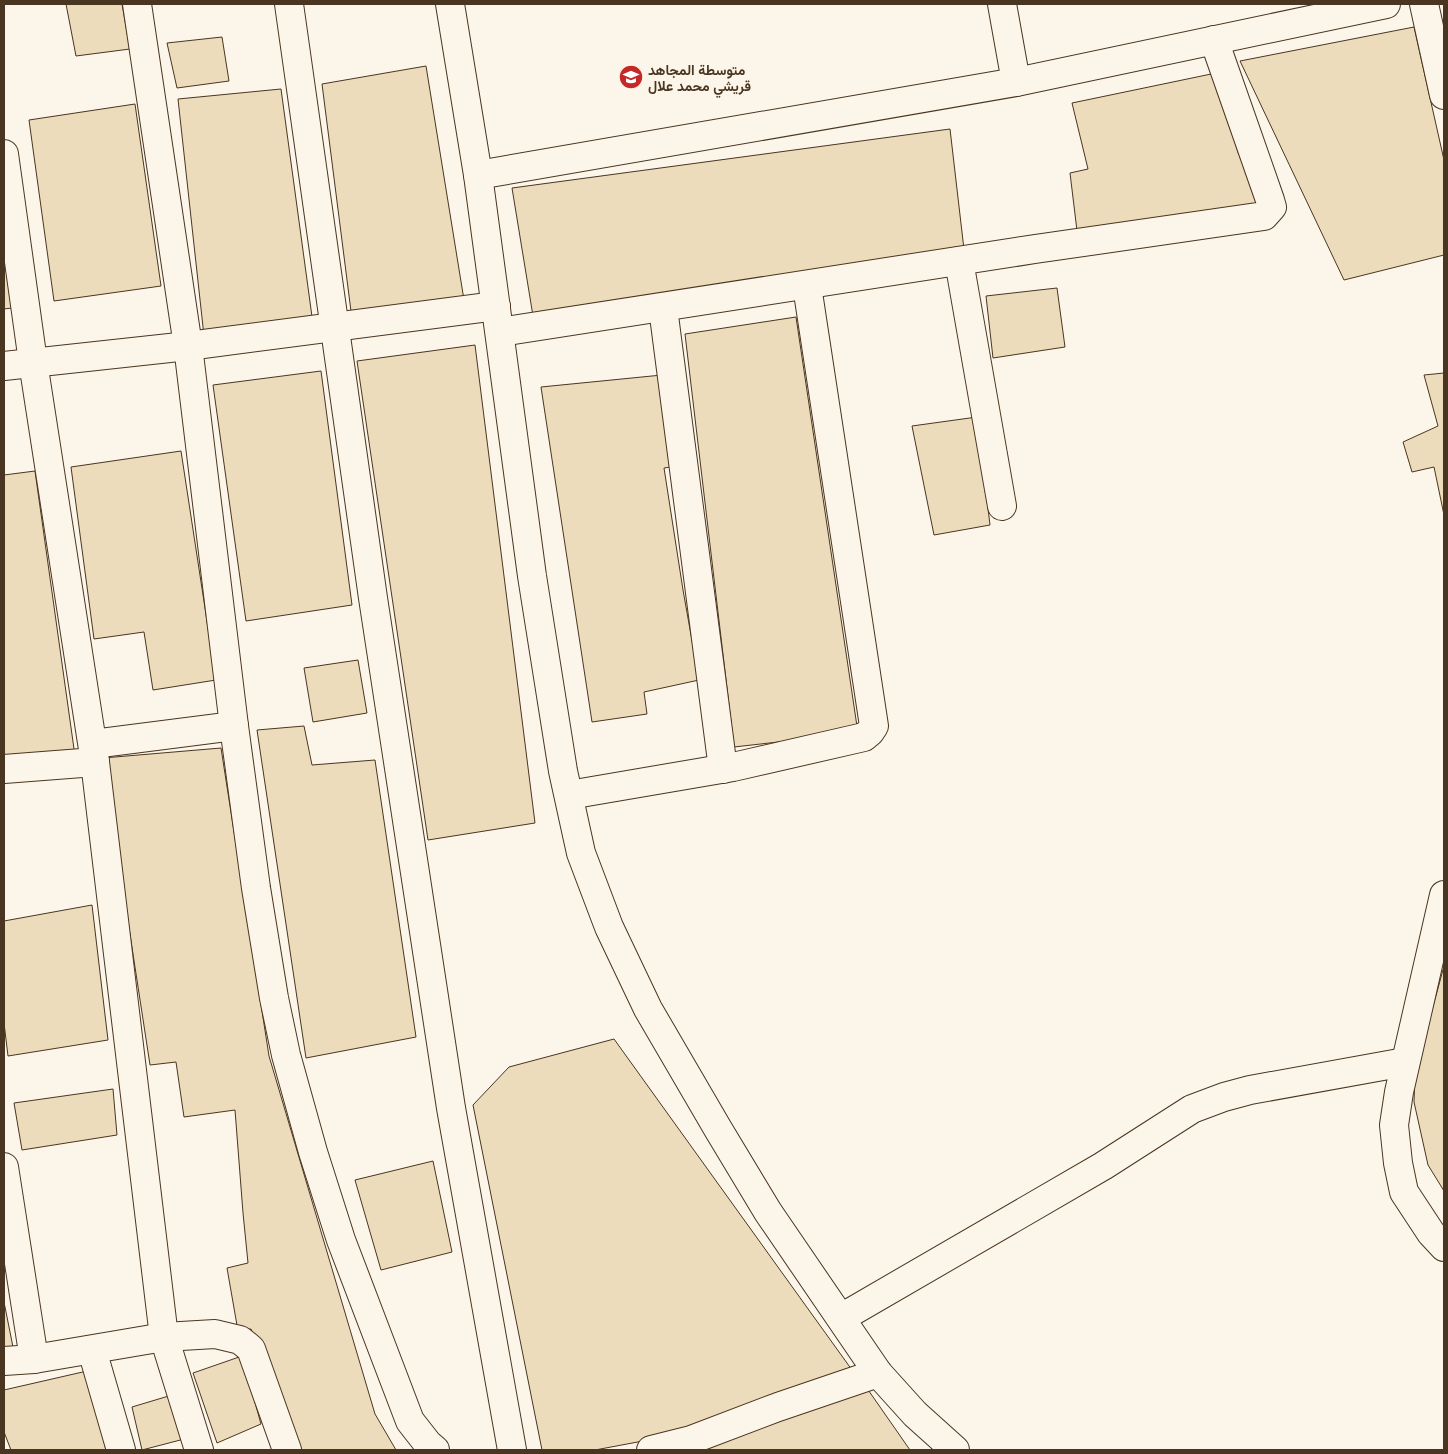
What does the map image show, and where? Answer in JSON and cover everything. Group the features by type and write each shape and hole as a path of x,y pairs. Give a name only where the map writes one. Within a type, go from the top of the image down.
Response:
{"street":[{"path":"137,4 188,346 234,726 256,888 274,998 286,1055 310,1143 340,1240 410,1421 435,1450"},
{"path":"289,4 373,598 450,1108 512,1450"},
{"path":"450,4 478,175 532,576 568,795 581,853 609,927 648,1009 758,1195 878,1373 915,1414 955,1450"},
{"path":"1002,4 1016,82"},
{"path":"478,175 1016,82 1386,4"},
{"path":"1424,4 1444,94"},
{"path":"4,366 188,346 334,326 498,319 663,308 959,261 1264,216 1272,207 1214,40"},
{"path":"4,154 33,362 94,753 164,1338 199,1450"},
{"path":"959,261 1002,506"},
{"path":"568,795 723,769 864,737 874,726 807,286"},
{"path":"663,308 723,769"},
{"path":"4,769 234,726"},
{"path":"1444,895 1405,1062 1394,1125 1404,1192 1431,1233 1444,1247"},
{"path":"841,1318 1103,1166 1192,1109 1250,1090 1405,1062"},
{"path":"4,1167 34,1359"},
{"path":"4,1361 34,1359 164,1338 215,1334 240,1340 251,1349 287,1450"},
{"path":"92,1350 122,1450"},
{"path":"651,1450 690,1440 778,1407 878,1373"}],"building":[{"path":"66,4 122,4 130,49 76,56"},
{"path":"1414,27 1444,160 1444,255 1344,280 1240,61"},
{"path":"222,37 229,81 177,88 167,43"},
{"path":"426,66 464,300 352,319 322,84"},
{"path":"1216,73 1238,152 1262,209 1078,239 1070,173 1088,169 1072,103"},
{"path":"281,89 313,324 204,336 178,99"},
{"path":"135,104 161,286 54,301 29,120"},
{"path":"950,129 965,258 533,316 512,188"},
{"path":"4,244 12,308 4,309"},
{"path":"1057,288 1065,347 993,358 986,296"},
{"path":"796,317 858,733 734,747 685,334"},
{"path":"475,345 535,823 428,840 357,361"},
{"path":"321,371 352,605 246,621 213,385"},
{"path":"1444,373 1444,515 1434,467 1412,472 1403,442 1438,426 1424,375"},
{"path":"662,375 671,467 664,468 699,680 644,692 647,714 592,722 541,387"},
{"path":"977,417 990,525 934,535 912,426"},
{"path":"181,451 216,680 153,690 144,632 94,639 71,467"},
{"path":"35,471 75,756 4,763 4,475"},
{"path":"358,660 367,713 313,722 304,668"},
{"path":"304,726 312,765 375,760 416,1037 306,1058 257,730"},
{"path":"221,748 269,1056 375,1414 396,1450 300,1450 295,1432 251,1329 238,1331 227,1268 248,1263 235,1110 184,1117 176,1062 150,1065 103,758"},
{"path":"92,905 108,1040 8,1056 4,1023 4,921"},
{"path":"1444,966 1444,1191 1428,1165 1414,1102 1415,1073"},
{"path":"614,1039 852,1370 675,1435 595,1450 542,1450 473,1105 509,1067"},
{"path":"113,1089 117,1135 22,1150 14,1103"},
{"path":"433,1161 452,1252 381,1270 355,1180"},
{"path":"4,1302 15,1357 4,1358"},
{"path":"242,1356 261,1424 217,1443 193,1373"},
{"path":"87,1371 106,1450 11,1450 4,1432 4,1390"},
{"path":"864,1384 910,1450 688,1450"},
{"path":"172,1395 188,1438 142,1450 132,1407"}],"place":[{"name":"متوسطة المجاهد قريشي محمد علال","path":"631,77"}]}
